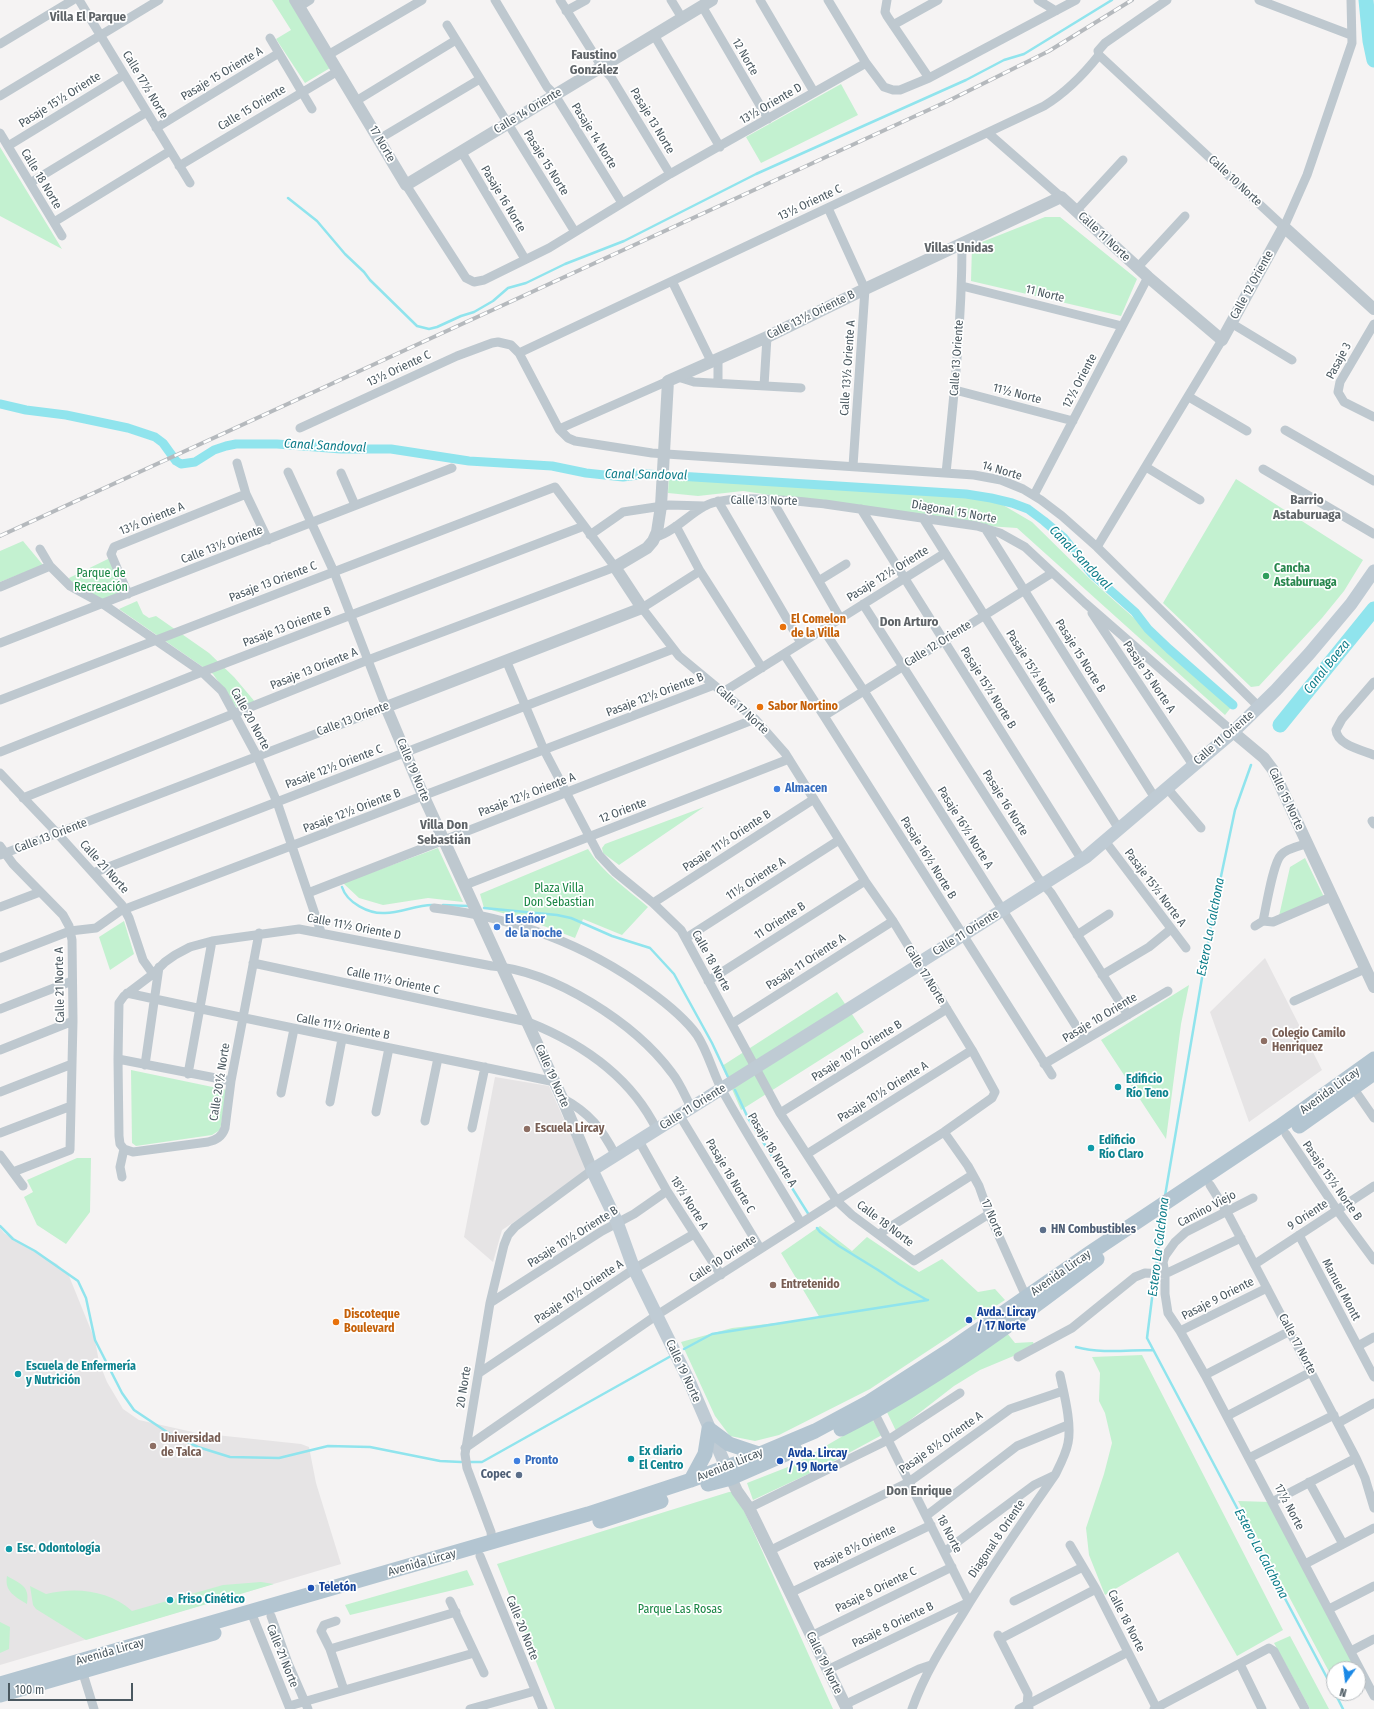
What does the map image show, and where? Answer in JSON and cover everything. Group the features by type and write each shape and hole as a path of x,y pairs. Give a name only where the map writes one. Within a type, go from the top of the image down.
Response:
{"main road":[{"name":"Calle 11 Oriente","path":"592,1170 756,1068 1082,860 1233,732 1259,708 1325,636 1351,604 1374,571"},
{"name":"Avenida Lircay","path":"253,1616 271,1616 480,1556 632,1511 725,1478 728,1472 759,1454 815,1431 869,1402 953,1348 1029,1303 1121,1242 1144,1222 1374,1059"},
{"name":"Avenida Lircay","path":"1174,1202 1210,1185 1354,1089 1374,1073"},
{"name":"Calle 19 Norte","path":"592,1170 617,1222 634,1269 690,1383 728,1472"},
{"name":"Avenida Lircay","path":"0,1695 81,1666 253,1616 588,1514 691,1480 728,1472 815,1441 874,1412 965,1355 1029,1303"},
{"path":"691,1480 705,1454 709,1429 729,1444 759,1454"},
{"name":"Avenida Lircay","path":"0,1684 81,1666"}],"street":[{"path":"0,44 73,0"},
{"name":"Calle 17½ Norte","path":"79,0 190,183"},
{"path":"0,96 160,0"},
{"path":"297,3 310,0"},
{"path":"328,55 422,0"},
{"name":"Pasaje 14 Norte","path":"495,0 547,86 555,95 622,202"},
{"name":"Pasaje 13 Norte","path":"560,0 602,67 611,77 670,174"},
{"path":"566,11 586,0"},
{"path":"671,0 682,18"},
{"path":"760,0 814,92"},
{"path":"828,0 866,62 884,87 900,90 929,78 1076,0"},
{"path":"886,0 886,14 892,25 929,78"},
{"path":"892,25 938,0"},
{"path":"1038,0 1056,11"},
{"name":"13½ Oriente C","path":"300,428 470,351 498,342 511,345 519,353 1052,102 1086,71 1105,44 1167,0"},
{"path":"1259,0 1351,35"},
{"name":"Calle 12 Oriente","path":"1097,548 1222,340 1295,206 1352,43 1351,0"},
{"name":"17 Norte","path":"297,3 406,185 466,278 474,282"},
{"name":"Calle 14 Oriente","path":"406,185 707,3"},
{"name":"12 Norte","path":"707,3 768,119"},
{"name":"Pasaje 15 Norte","path":"447,25 575,232"},
{"path":"654,35 720,147"},
{"path":"270,38 312,109"},
{"path":"356,101 456,40"},
{"name":"Pasaje 15 Oriente A","path":"156,128 279,53"},
{"name":"Calle 10 Norte","path":"1098,53 1374,309"},
{"name":"13½ Oriente D","path":"474,282 484,280 549,248 622,202 866,62"},
{"name":"Calle 15 Oriente","path":"179,166 338,71"},
{"name":"Pasaje 15½ Oriente","path":"8,146 124,75"},
{"path":"379,139 480,79"},
{"path":"30,184 147,112"},
{"name":"Calle 18 Norte","path":"0,133 62,236"},
{"name":"Calle 11 Norte","path":"988,133 1076,211 1137,268 1222,340"},
{"path":"54,222 170,151"},
{"name":"Pasaje 16 Norte","path":"461,151 525,260"},
{"path":"1076,211 1123,160"},
{"name":"Calle 13½ Oriente B","path":"559,429 767,337 1060,197"},
{"name":"Calle 13½ Oriente A","path":"828,208 865,289 853,466"},
{"path":"1137,268 1185,216"},
{"name":"Calle 13 Oriente","path":"946,473 955,390 962,286 962,244"},
{"name":"12½ Oriente","path":"1034,495 1148,277"},
{"path":"672,281 714,360 718,382"},
{"name":"11 Norte","path":"962,286 1122,326"},
{"path":"1231,323 1292,360"},
{"name":"Pasaje 3","path":"1374,324 1340,382 1338,392 1344,402 1374,417"},
{"path":"764,386 767,337"},
{"path":"519,353 559,429"},
{"path":"656,537 659,527 664,467 658,453 673,379 694,382 718,382 801,388"},
{"name":"11½ Norte","path":"955,390 1073,421"},
{"path":"1189,397 1247,431"},
{"name":"14 Norte","path":"559,429 568,438 574,441 658,453 974,475 1012,484 1034,495 1062,516 1097,548 1259,708"},
{"path":"1285,430 1374,480"},
{"path":"237,463 246,494 268,540"},
{"path":"1146,467 1200,500"},
{"name":"Calle 13½ Oriente","path":"0,643 452,468"},
{"path":"1263,469 1374,534"},
{"name":"Calle 19 Norte","path":"288,472 334,572 386,707 424,797 528,1022 592,1170"},
{"path":"341,473 355,505"},
{"name":"Calle 17 Norte","path":"555,486 673,649 687,664 756,719 789,759 865,881 893,921 996,1092"},
{"name":"Pasaje 13 Oriente C","path":"0,700 555,486"},
{"name":"13½ Oriente A","path":"128,594 111,554 114,547 246,494"},
{"name":"Calle 13 Norte","path":"615,567 647,548 656,537 663,535 705,506 718,501 731,499 772,500 806,502 861,509"},
{"path":"772,500 820,580 840,618"},
{"path":"718,501 801,643"},
{"path":"590,534 625,511 651,509 661,506 705,506"},
{"name":"Diagonal 15 Norte","path":"861,509 985,528 1017,541 1052,572"},
{"name":"Pasaje 15½ Norte B","path":"861,509 1082,860"},
{"name":"Pasaje 15½ Norte","path":"923,518 1119,829"},
{"name":"Pasaje 13 Oriente B","path":"0,752 202,672 584,526"},
{"path":"676,526 700,571 762,668"},
{"name":"Pasaje 15 Norte B","path":"985,528 1155,798"},
{"name":"Calle 20 Norte","path":"40,549 50,566 70,586 93,600 103,604 202,672 222,691 258,756 277,802 321,932"},
{"name":"Pasaje 12½ Oriente","path":"723,692 945,553"},
{"path":"820,580 846,564"},
{"path":"0,587 50,566"},
{"name":"Pasaje 13 Oriente A","path":"23,798 234,715 368,660 615,567"},
{"name":"Calle 13 Oriente","path":"2,851 58,833 642,608 700,571"},
{"name":"Calle 12 Oriente","path":"824,716 1052,572"},
{"name":"Calle 15 Norte","path":"1052,572 1085,603 1270,764 1374,987"},
{"name":"Pasaje 15 Norte A","path":"1085,603 1193,765"},
{"name":"Pasaje 16 Norte","path":"863,604 1038,878 1044,884 1128,1015"},
{"name":"Pasaje 16½ Norte A","path":"823,629 864,691 1085,1040"},
{"name":"Pasaje 12½ Oriente C","path":"93,873 673,649"},
{"name":"Pasaje 16½ Norte B","path":"784,654 1052,1075"},
{"name":"Calle 18 Norte","path":"506,660 544,750 599,856 606,864 653,903 681,930 691,945 708,982 733,1023 780,1113 837,1201 852,1215 914,1261 989,1214"},
{"path":"1374,682 1337,725 1336,734 1338,738 1348,744 1374,755"},
{"name":"Pasaje 12½ Oriente B","path":"0,958 70,930 96,928 117,913 714,685"},
{"name":"Pasaje 12½ Oriente A","path":"308,893 756,719"},
{"name":"12 Oriente","path":"465,885 789,759"},
{"name":"Calle 21 Norte","path":"0,773 58,833 125,910 140,953 156,970"},
{"path":"1167,788 1202,828"},
{"name":"Pasaje 11½ Oriente B","path":"653,903 814,799"},
{"name":"11½ Oriente A","path":"686,938 839,840"},
{"name":"Pasaje 15½ Norte A","path":"1104,841 1186,948"},
{"path":"1263,921 1280,855 1284,852 1306,844"},
{"name":"Calle 21 Norte A","path":"2,851 63,915 70,930 72,940 73,1021 70,1150 13,1172"},
{"name":"11 Oriente B","path":"708,982 865,881"},
{"path":"0,907 40,892"},
{"path":"1255,926 1263,921 1273,922 1331,897"},
{"name":"Pasaje 18 Norte A","path":"434,908 478,914 554,937 602,960 639,983 677,1013 694,1032 722,1089 801,1223"},
{"path":"1077,935 1109,914"},
{"name":"Pasaje 11 Oriente A","path":"733,1023 893,921"},
{"name":"Calle 11½ Oriente D","path":"156,970 175,955 190,947 212,941 259,933 299,929 522,971 550,982 597,1006 619,1022 662,1060 673,1074 691,1108"},
{"path":"1102,975 1149,947 1171,929"},
{"name":"Calle 20½ Norte","path":"124,1149 133,1152 208,1142 217,1139 222,1134 225,1128 242,1016 259,933"},
{"path":"188,1074 212,941"},
{"name":"Calle 11½ Oriente C","path":"253,963 528,1022 567,1040 597,1059 611,1070 637,1098 657,1130"},
{"path":"1294,1001 1365,969"},
{"path":"122,1177 120,1166 124,1149 120,1144 118,1007 121,1000 128,992 156,970"},
{"path":"145,1065 156,999 156,970"},
{"path":"0,1009 72,981"},
{"name":"Pasaje 10 Oriente","path":"1044,1064 1168,991"},
{"name":"Calle 11½ Oriente B","path":"128,992 242,1016 294,1029 555,1082"},
{"name":"Pasaje 10½ Oriente B","path":"780,1113 946,1009"},
{"path":"0,1050 73,1021"},
{"path":"281,1093 294,1029"},
{"path":"330,1102 342,1039"},
{"path":"376,1112 390,1048"},
{"name":"Pasaje 10½ Oriente A","path":"807,1154 972,1050"},
{"path":"425,1121 438,1058"},
{"path":"118,1059 188,1074 231,1081"},
{"path":"0,1092 72,1064"},
{"path":"472,1128 485,1067"},
{"path":"1354,1089 1374,1118"},
{"name":"Calle 10 Oriente","path":"465,1448 657,1316 760,1248 837,1201 944,1132 992,1098 996,1092"},
{"path":"562,1098 579,1108 594,1121 605,1135 616,1156"},
{"path":"0,1133 71,1106"},
{"name":"Pasaje 18 Norte C","path":"680,1116 760,1248"},
{"name":"17 Norte","path":"944,1132 968,1166 979,1186 989,1214 1029,1303"},
{"name":"Pasaje 15½ Norte B","path":"1286,1134 1337,1210 1374,1260"},
{"name":"18½ Norte A","path":"639,1142 667,1191 721,1275"},
{"path":"0,1155 23,1186"},
{"name":"Calle 11 Oriente","path":"508,1234 515,1227 592,1170"},
{"path":"879,1234 972,1175"},
{"name":"Calle 17 Norte","path":"1210,1185 1227,1212 1356,1458 1372,1484 1374,1508"},
{"name":"9 Oriente","path":"1255,1264 1374,1186"},
{"name":"Pasaje 10½ Oriente B","path":"490,1303 602,1230 634,1214 667,1191"},
{"name":"Camino Viejo","path":"1180,1331 1168,1313 1165,1294 1158,1274 1165,1256 1175,1242 1192,1228 1253,1198"},
{"name":"20 Norte","path":"492,1542 491,1532 467,1468 465,1448 490,1303 508,1234"},
{"name":"Pasaje 10½ Oriente A","path":"479,1372 634,1269 694,1234"},
{"name":"Manuel Montt","path":"1299,1235 1374,1377"},
{"path":"1018,1357 1072,1328 1135,1277 1145,1273 1158,1274 1241,1238"},
{"name":"Pasaje 9 Oriente","path":"1180,1331 1267,1288"},
{"name":"17½ Norte","path":"1180,1331 1227,1416 1374,1695"},
{"path":"1205,1375 1290,1331"},
{"path":"1358,1346 1374,1337"},
{"path":"1227,1416 1312,1372"},
{"name":"Diagonal 8 Oriente","path":"912,1709 919,1689 931,1665 969,1602 1055,1475 1068,1443 1068,1425 1060,1375"},
{"name":"Pasaje 8½ Oriente A","path":"769,1551 909,1482 1006,1412 1022,1404 1063,1392"},
{"path":"749,1508 888,1440 960,1393"},
{"path":"1249,1458 1374,1403"},
{"name":"18 Norte","path":"874,1412 969,1602"},
{"path":"926,1516 1017,1446 1068,1425"},
{"path":"1272,1502 1356,1458"},
{"name":"Calle 19 Norte","path":"728,1472 737,1491 749,1508 845,1707"},
{"path":"944,1552 1034,1486 1055,1475"},
{"path":"1309,1482 1343,1544"},
{"name":"Pasaje 8½ Oriente","path":"790,1593 931,1525"},
{"path":"1305,1564 1374,1528"},
{"name":"Calle 18 Norte","path":"1070,1545 1096,1589 1155,1709"},
{"name":"Calle 20 Norte","path":"480,1556 542,1709"},
{"name":"Pasaje 8 Oriente C","path":"811,1636 952,1567"},
{"path":"1014,1601 1083,1567"},
{"path":"1329,1609 1374,1586"},
{"path":"1025,1708 1028,1694 999,1636 1096,1589"},
{"path":"450,1601 484,1673"},
{"name":"Pasaje 8 Oriente B","path":"828,1670 969,1602"},
{"path":"330,1648 456,1612"},
{"name":"Calle 21 Norte","path":"253,1616 290,1708"},
{"name":"Calle 21 Norte","path":"271,1616 306,1706"},
{"path":"336,1621 324,1625 321,1628 321,1634 330,1648 344,1690"},
{"path":"1351,1651 1374,1639"},
{"path":"267,1653 282,1647"},
{"path":"1155,1709 1269,1648 1274,1651 1304,1709"},
{"path":"1025,1708 1128,1652"},
{"path":"290,1708 306,1706 344,1690 474,1653"},
{"path":"1240,1664 1262,1709"},
{"path":"845,1707 919,1669 931,1665"},
{"path":"81,1666 94,1709"},
{"path":"471,1709 535,1691"}],"shaded area":[{"name":"Colegio Camilo Henriquez","path":"1265,958 1322,1070 1249,1122 1210,1012"},
{"name":"Escuela Lircay","path":"495,1077 549,1086 588,1173 502,1230 493,1262 464,1237"},
{"name":"Universidad de Talca","path":"0,1228 4,1233 19,1243 57,1264 69,1276 95,1340 99,1362 107,1382 123,1409 139,1420 197,1433 301,1444 309,1447 316,1483 341,1564 0,1665"}],"green space":[{"path":"272,0 290,0 330,68 305,83 276,39 291,30"},
{"path":"841,84 858,115 761,163 746,137"},
{"path":"0,147 62,249 0,216"},
{"path":"1045,217 1060,217 1137,279 1121,316 971,281 972,246"},
{"path":"669,475 991,498 1032,522 1092,581 1233,705 1225,715 1017,528 972,525 743,491 698,496 668,493"},
{"name":"Cancha Astaburuaga","path":"1236,479 1363,560 1344,591 1322,618 1259,686 1251,687 1163,603"},
{"path":"23,541 43,565 0,582 0,551"},
{"name":"Parque de Recreación","path":"110,558 124,593 103,601 70,581 69,578"},
{"path":"137,601 143,614 149,618 156,616 209,653 234,677 256,703 239,711 213,674 119,609"},
{"name":"Plaza Villa Don Sebastian","path":"704,807 619,865 603,853 602,848 605,844"},
{"path":"438,848 463,902 428,898 383,905 359,898 343,883"},
{"name":"Plaza Villa Don Sebastian","path":"588,849 608,873 648,907 622,935 583,919 575,938 528,920 484,908 480,894"},
{"path":"1305,858 1324,897 1279,916 1290,867"},
{"path":"124,921 134,954 110,970 99,937"},
{"path":"1189,985 1181,1024 1166,1139 1101,1040"},
{"path":"837,992 864,1032 741,1110 722,1066"},
{"path":"131,1070 227,1090 220,1130 212,1135 136,1146 132,1143"},
{"path":"77,1158 91,1158 90,1212 66,1244 37,1225 24,1197 33,1192 27,1180"},
{"path":"820,1226 852,1251 867,1237 919,1272 942,1259 978,1292 995,1289 1005,1300 870,1389 779,1435 755,1441 730,1436 715,1416 681,1342 732,1328 820,1318 781,1253"},
{"path":"1007,1333 1015,1343 1033,1342 1035,1347 980,1370 954,1386 896,1431 886,1410"},
{"path":"1142,1355 1283,1630 1237,1656 1178,1552 1105,1595 1089,1555 1086,1528 1104,1474 1112,1443 1105,1413 1099,1401 1100,1373 1092,1357"},
{"path":"872,1419 882,1435 819,1469 753,1500 747,1483 793,1465"},
{"name":"Parque Las Rosas","path":"729,1492 734,1492 737,1495 833,1709 555,1709 497,1564"},
{"path":"1238,1501 1270,1502 1352,1661 1326,1661 1326,1666"},
{"path":"467,1570 474,1585 350,1615 345,1605"},
{"path":"7,1576 26,1589 28,1598 27,1604 9,1590 7,1586"},
{"path":"261,1582 274,1584 86,1640 36,1609 33,1605 30,1586 46,1594 69,1591 91,1592 113,1598 132,1611 223,1585"},
{"path":"0,1622 10,1627 9,1649 0,1653"},
{"path":"1290,1636 1329,1709 1310,1709 1274,1643"}],"waterway":[{"path":"288,198 317,221 345,254 417,326 429,329 474,312 493,301 508,288 526,283 565,264 624,241 756,174 966,80 1004,60 1024,54 1112,0"},
{"name":"Canal Baeza","path":"1366,0 1370,41 1374,60"},
{"name":"Canal Sandoval","path":"0,404 26,410 66,415 128,428 155,437 163,443 176,461 181,464 195,462 214,450 236,444 277,444 341,449 391,449 469,461 552,466 586,473 623,477 646,474 966,494 1012,503 1028,509 1064,538 1092,574 1135,612 1148,629 1169,649 1233,705"},
{"name":"Canal Baeza","path":"1280,725 1374,609"},
{"name":"Estero La Calchona","path":"1165,1196 1212,919 1235,810 1251,765"},
{"path":"342,887 354,903 372,912 391,913 420,906 432,905"},
{"path":"443,905 468,906"},
{"path":"484,908 557,915 571,918 612,936 650,948 674,974 712,1043 728,1077"},
{"path":"735,1090 748,1118 809,1215"},
{"name":"Estero La Calchona","path":"1163,1211 1147,1338 1326,1676"},
{"path":"0,1226 13,1239 35,1251 78,1281 86,1298 95,1340 122,1393 134,1410 170,1434 198,1447 230,1457 279,1458 328,1446 370,1447 440,1461 461,1462"},
{"path":"817,1228 839,1246 927,1300"},
{"path":"684,1349 712,1334 928,1300"},
{"path":"1076,1347 1105,1351 1153,1350"},
{"path":"470,1462 482,1462 671,1356"},
{"name":"Estero La Calchona","path":"1339,1701 1343,1709"}],"railway":[{"path":"0,536 948,101 1049,51 1132,0"}],"place":[{"name":"Cancha Astaburuaga","path":"1266,576"},
{"name":"El Comelon de la Villa","path":"783,627"},
{"name":"Sabor Nortino","path":"760,707"},
{"name":"Almacen","path":"777,789"},
{"name":"El señor de la noche","path":"497,927"},
{"name":"Colegio Camilo Henriquez","path":"1264,1041"},
{"name":"Edificio Río Teno","path":"1118,1087"},
{"name":"Escuela Lircay","path":"527,1129"},
{"name":"Edificio Río Claro","path":"1091,1148"},
{"name":"HN Combustibles","path":"1043,1230"},
{"name":"Entretenido","path":"773,1285"},
{"name":"Avda. Lircay / 17 Norte","path":"969,1320"},
{"name":"Discoteque Boulevard","path":"336,1322"},
{"name":"Escuela de Enfermería y Nutrición","path":"18,1374"},
{"name":"Universidad de Talca","path":"153,1446"},
{"name":"Ex diario El Centro","path":"631,1459"},
{"name":"Pronto","path":"517,1461"},
{"name":"Avda. Lircay / 19 Norte","path":"780,1461"},
{"name":"Copec","path":"519,1475"},
{"name":"Esc. Odontología","path":"9,1549"},
{"name":"Teletón","path":"311,1588"},
{"name":"Friso Cinético","path":"170,1600"}],"district":[{"name":"Villa El Parque","path":"88,17"},
{"name":"Faustino González","path":"594,62"},
{"name":"Villas Unidas","path":"959,248"},
{"name":"Barrio Astaburuaga","path":"1307,508"},
{"name":"Don Arturo","path":"909,622"},
{"name":"Villa Don Sebastián","path":"444,832"},
{"name":"Don Enrique","path":"919,1491"}]}
